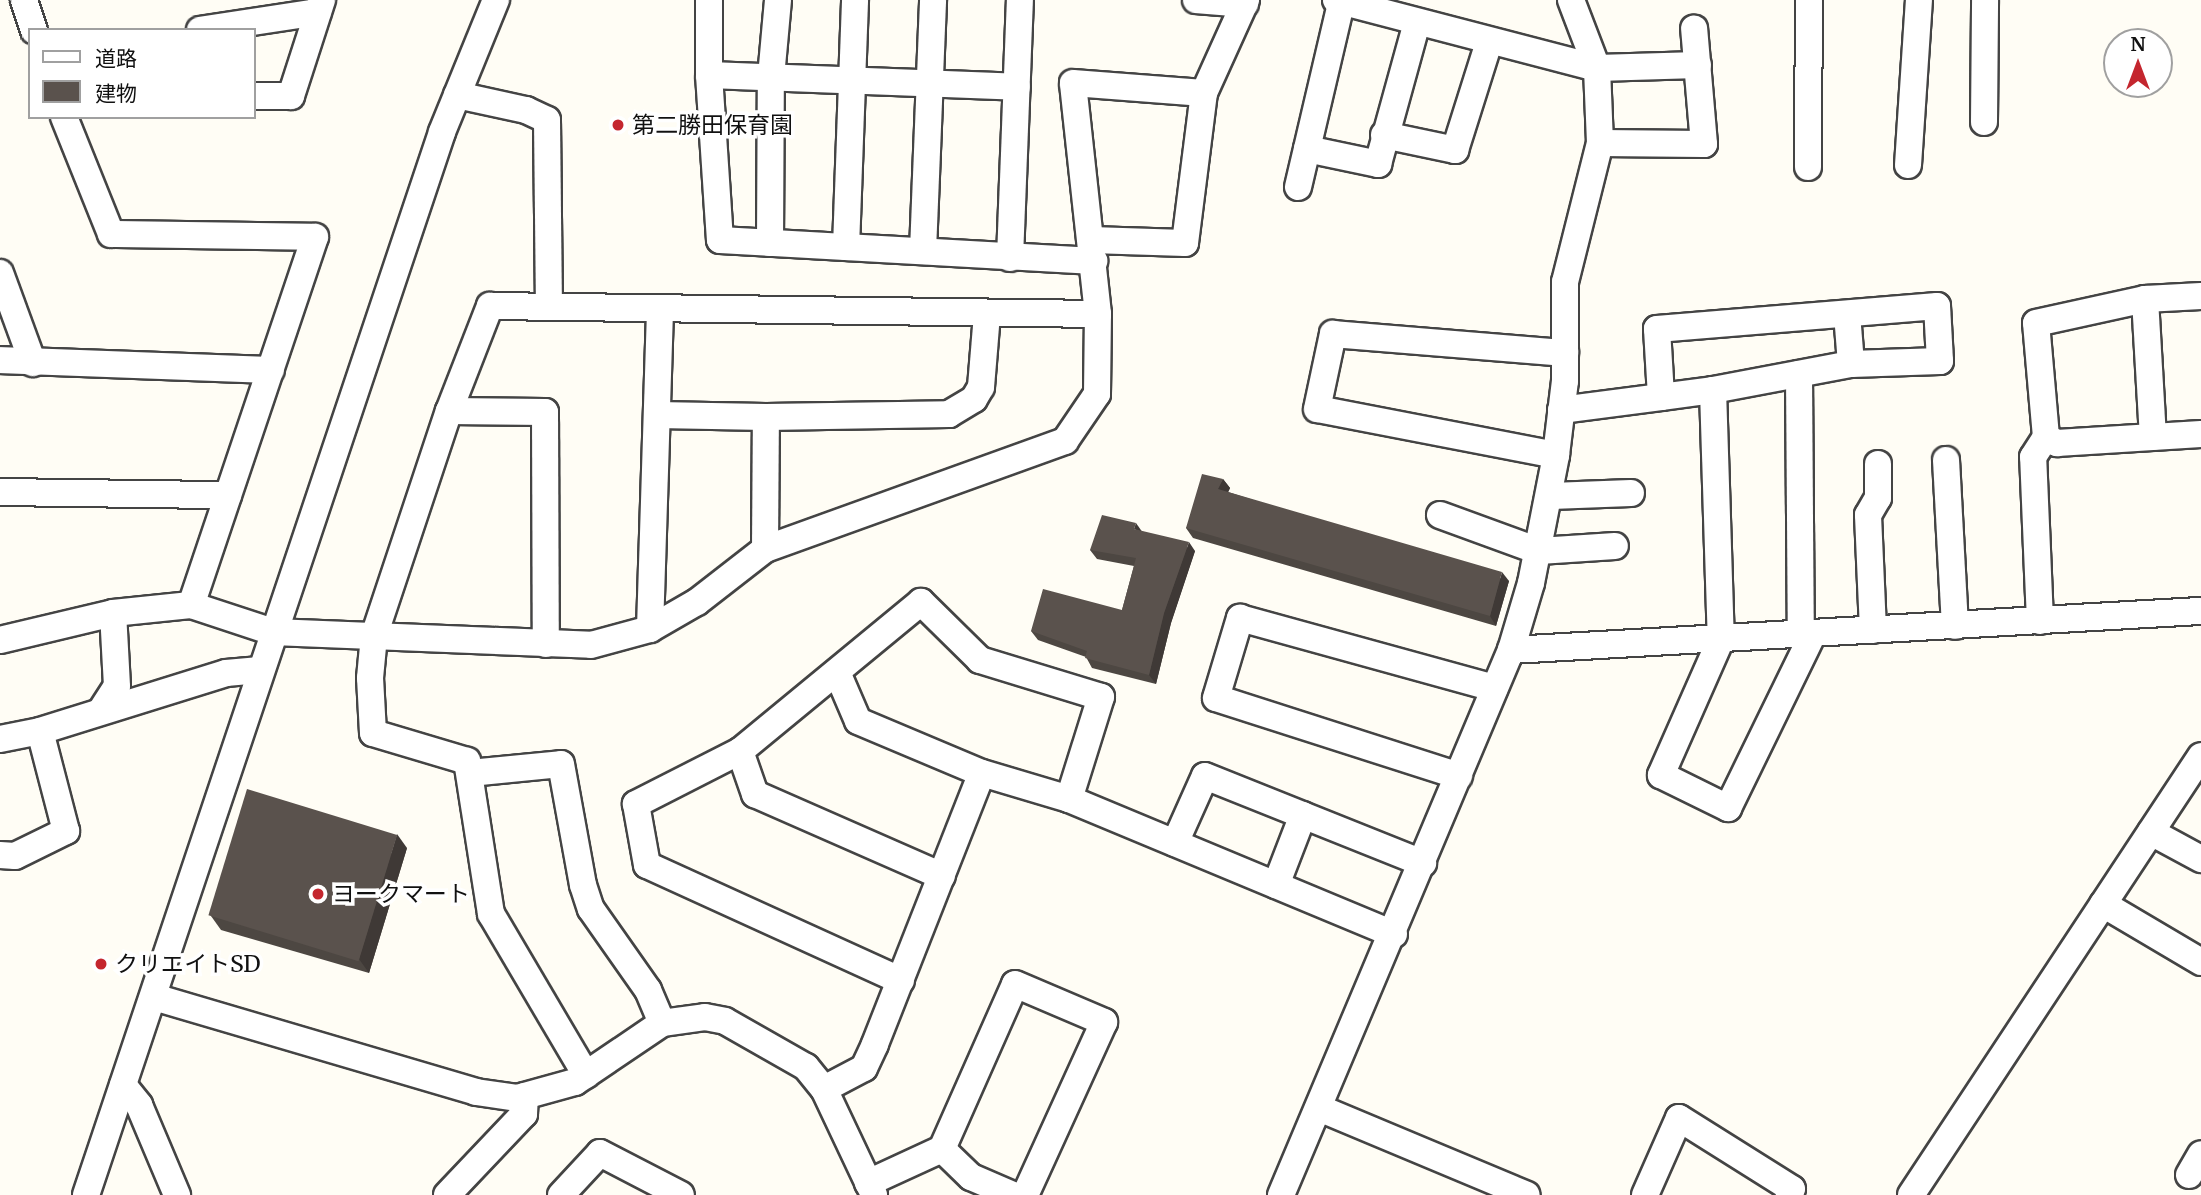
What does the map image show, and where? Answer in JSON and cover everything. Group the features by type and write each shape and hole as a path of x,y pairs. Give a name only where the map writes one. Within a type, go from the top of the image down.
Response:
{"street":[{"path":"24,0 33,28"},
{"path":"86,1195 154,997 260,670 457,95 496,0"},
{"path":"709,0 709,75 720,240 1010,258 1185,243 1204,93 1245,2 1196,0"},
{"path":"770,243 771,77 778,0"},
{"path":"846,247 855,0"},
{"path":"923,251 933,0"},
{"path":"1010,258 1020,0"},
{"path":"1281,1195 1394,934 1511,650 1539,551 1551,496 1561,410 1565,353 1565,282 1600,144 1597,68 1571,0"},
{"path":"1808,167 1809,0"},
{"path":"1908,165 1919,0"},
{"path":"1984,122 1985,0"},
{"path":"1298,187 1340,1 1597,68 1698,65"},
{"path":"210,28 320,6 291,96 256,96"},
{"path":"1307,149 1378,164 1416,22"},
{"path":"1600,144 1704,144 1695,29"},
{"path":"1384,135 1455,150 1489,42"},
{"path":"709,75 1017,87"},
{"path":"0,640 113,614 191,605 273,632 591,645 650,629 697,602 765,549 1065,441 1097,394 1098,314 1073,83 1204,93"},
{"path":"457,95 526,110 547,120 549,306"},
{"path":"65,119 111,234 315,237 191,605"},
{"path":"0,273 33,363"},
{"path":"2040,621 2033,457 2046,437 2036,323 2145,299 2201,296"},
{"path":"2145,299 2152,437"},
{"path":"586,1075 491,914 467,761 373,733 374,636 449,411 490,306 1098,314"},
{"path":"1561,410 1661,397 1713,390 1851,364 1940,361 1937,306 1657,329 1661,397"},
{"path":"650,629 660,309"},
{"path":"657,415 766,417 949,414 974,399 981,387 987,314"},
{"path":"1847,314 1851,364"},
{"path":"1556,454 1317,409 1334,334 1565,353"},
{"path":"0,360 271,370"},
{"path":"1713,390 1721,639 1661,775 1728,808 1807,634 1799,374"},
{"path":"449,411 545,412 547,644"},
{"path":"765,549 766,417"},
{"path":"2046,437 2057,443 2201,434"},
{"path":"1946,460 1955,626"},
{"path":"1873,630 1868,515 1878,498 1878,464"},
{"path":"0,492 228,495"},
{"path":"1551,496 1631,493"},
{"path":"1440,515 1539,551 1615,545"},
{"path":"901,981 647,865 636,804 740,751 921,602 980,660 1101,697 1069,799"},
{"path":"1511,650 2201,611"},
{"path":"102,709 117,685 113,614"},
{"path":"1459,776 1216,698 1240,618 1495,688"},
{"path":"0,739 40,731 102,709 226,673 260,670"},
{"path":"837,672 858,721 982,774 1069,799 1394,934"},
{"path":"0,855 15,856 66,831 40,731"},
{"path":"740,751 755,794 942,876"},
{"path":"1911,1195 2201,756"},
{"path":"470,774 561,764 583,885 592,909 648,990 662,1023"},
{"path":"824,1089 864,1068 982,774"},
{"path":"1175,844 1205,776 1423,863"},
{"path":"1276,885 1303,815"},
{"path":"2151,832 2201,859"},
{"path":"2103,904 2201,962"},
{"path":"154,997 476,1092 525,1096 575,1082 662,1023 705,1017 747,1029 806,1067 824,1089 871,1189 942,1149 1015,984 1104,1022 1025,1195"},
{"path":"123,1084 139,1105 177,1195"},
{"path":"447,1195 524,1114 525,1096"},
{"path":"1319,1108 1527,1195"},
{"path":"1645,1195 1679,1118 1792,1189 1788,1195"},
{"path":"942,1149 971,1177 1013,1195"},
{"path":"574,1190 600,1153 681,1195"}],"building":[{"path":"1202,474 1223,479 1218,489 1502,572 1490,616 1186,528"},
{"path":"1102,515 1136,523 1134,529 1189,542 1164,613 1149,675 1085,658 1087,651 1031,631 1043,589 1122,610 1136,558 1090,550"},
{"path":"247,789 397,835 359,961 208,915"}],"place":[{"name":"第二勝田保育園","path":"618,125"},
{"name":"ヨークマート","path":"318,894"},
{"name":"クリエイトSD","path":"101,964"}]}
